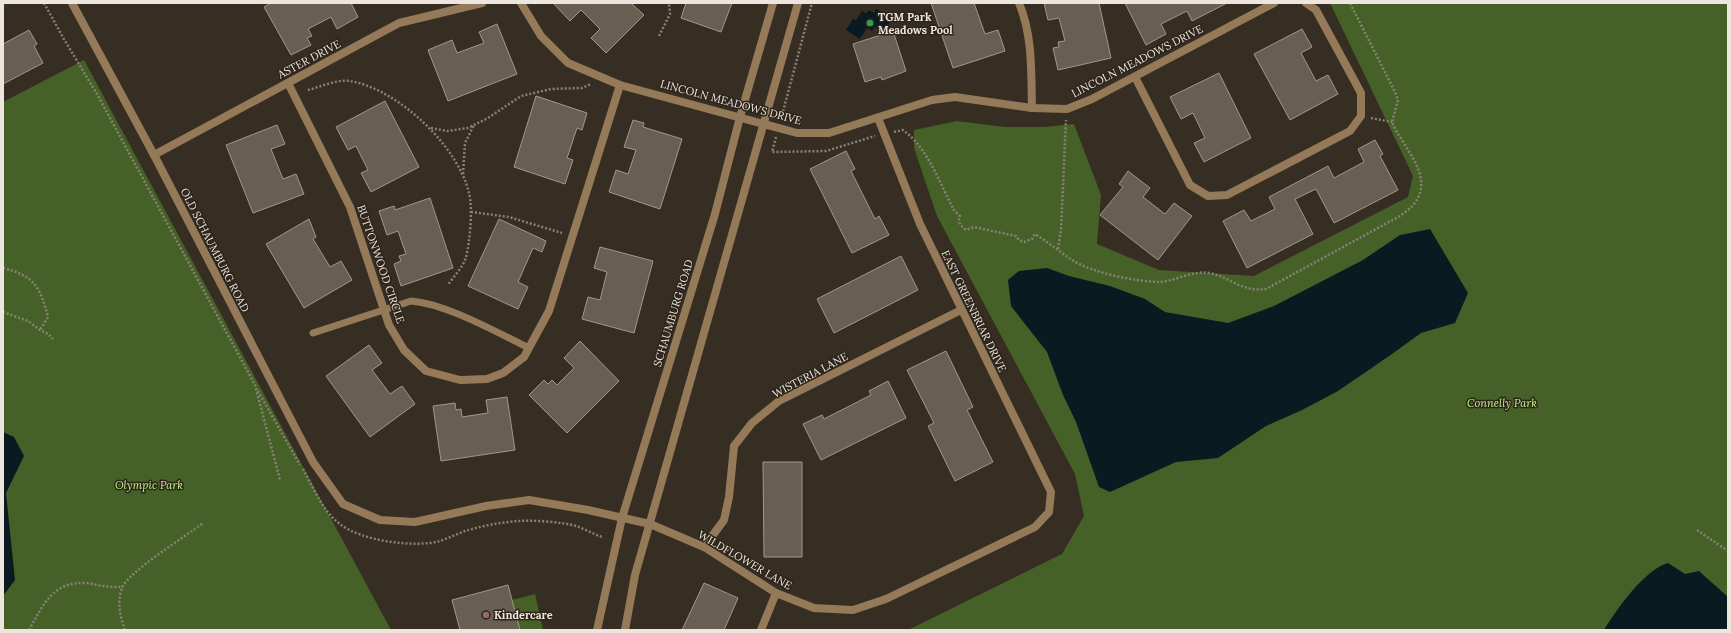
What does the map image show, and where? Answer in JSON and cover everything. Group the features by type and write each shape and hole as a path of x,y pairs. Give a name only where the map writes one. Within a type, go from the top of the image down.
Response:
{"street":[{"name":"OLD SCHAUMBURG ROAD","path":"72,3 154,155 313,462 343,504"},
{"name":"ASTER DRIVE","path":"154,155 399,23 482,3"},
{"name":"LINCOLN MEADOWS DRIVE","path":"521,3 541,36 568,63 620,85 797,133 829,133 932,100 955,97 1032,108 1067,109 1092,99 1135,77 1274,3"},
{"name":"SCHAUMBURG ROAD","path":"597,630 622,518 715,214 740,117 773,3"},
{"path":"624,630 635,575 700,341 798,3"},
{"path":"1019,3 1023,13 1031,51 1032,108"},
{"path":"1135,77 1190,185 1208,196 1227,195 1350,131 1361,116 1362,93 1316,10 1306,3"},
{"name":"BUTTONWOOD CIRCLE","path":"288,83 350,207 389,325 404,350 426,372 460,380 488,379 503,373 524,358 549,310 620,85"},
{"name":"EAST GREENBRIAR DRIVE","path":"878,118 920,224 1051,492 1049,512"},
{"name":"WISTERIA LANE","path":"704,547 724,520 729,497 734,446 752,423 779,402 961,310"},
{"name":"WILDFLOWER LANE","path":"343,504 380,520 415,522 486,506 529,500 588,510 650,524 704,547 776,593 814,608 853,610 886,599 1035,527 1049,512"},
{"path":"761,630 776,593"}],"lane":[{"path":"312,333 411,301 425,302 478,323 529,348"}],"path":[{"path":"44,3 97,94 255,385 328,512 339,524 349,530 370,538 410,543 439,541 467,531 492,525 520,521 576,526 602,537"},
{"path":"659,36 670,14 669,3"},
{"path":"812,3 772,152 826,151 903,130 916,142 928,160 954,210 960,216 959,222 966,230 974,227 1016,236 1019,240 1024,242 1032,239 1035,234 1072,260 1106,274 1158,282 1208,273 1254,290 1266,289 1400,216 1414,204 1420,192 1421,181 1419,169 1392,122 1398,100 1350,3"},
{"path":"308,90 348,81 364,85 386,94 427,124 458,163 470,193 471,212 466,258 448,285"},
{"path":"430,128 448,131 468,128 521,96 551,89 582,88 591,84"},
{"path":"1058,249 1061,230 1067,109"},
{"path":"1361,116 1392,122"},
{"path":"463,177 465,143 474,125"},
{"path":"471,212 509,217 572,237"},
{"path":"3,268 18,272 33,281 43,299 48,317 40,330"},
{"path":"3,312 28,322 48,334 53,340"},
{"path":"255,385 280,480"},
{"path":"125,630 121,621 119,602 123,587 131,577 152,560 203,523"},
{"path":"1697,530 1728,551"},
{"path":"29,630 43,605 57,589 70,583 87,582 104,586 123,587"}],"green space":[{"name":"Connelly Park","path":"1330,3 1728,3 1728,630 908,630 1062,554 1084,516 1075,474 937,216 914,148 914,130 957,121 1005,127 1044,127 1074,124 1101,195 1097,244 1159,270 1254,276 1408,197 1413,176"},
{"name":"Olympic Park","path":"84,60 391,630 3,630 3,102"},
{"path":"535,594 543,630 520,630 512,600"}],"water":[{"name":"TGM Park Meadows Pool","path":"876,9 889,17 890,22 886,28 879,30 875,27 872,31 867,28 860,39 846,30 853,19 856,20 862,11 866,13 869,10 874,13"},
{"path":"1430,229 1468,293 1455,323 1421,333 1338,391 1302,410 1266,426 1218,458 1176,462 1110,492 1099,487 1076,422 1063,395 1047,352 1011,306 1008,280 1019,271 1047,268 1069,276 1110,286 1145,299 1165,312 1228,323 1274,306 1363,260 1400,235"},
{"path":"3,432 14,437 24,456 6,493 15,580 3,596"},
{"path":"1668,563 1685,574 1699,571 1728,597 1728,630 1604,630 1632,591 1650,573"}],"building":[{"path":"271,3 351,3 358,17 337,29 331,17 308,29 312,36 307,38 311,45 291,55 264,7"},
{"path":"553,3 631,3 644,15 606,53 591,38 600,29 581,10 570,21"},
{"path":"686,3 732,3 721,32 681,18"},
{"path":"931,3 974,3 985,34 998,30 1005,51 953,68"},
{"path":"1044,3 1099,3 1111,58 1058,70 1053,48 1059,47 1058,42 1065,41 1059,18 1048,20"},
{"path":"1125,3 1227,3 1192,21 1187,11 1161,24 1166,34 1146,45"},
{"path":"497,24 517,74 448,101 428,50 452,40 457,53 484,43 479,32"},
{"path":"1302,29 1312,47 1301,53 1316,81 1328,75 1338,94 1290,120 1254,54"},
{"path":"29,30 37,44 34,46 43,63 3,84 3,44"},
{"path":"893,31 906,71 882,80 881,77 865,82 853,44"},
{"path":"1219,73 1251,138 1204,162 1194,143 1205,138 1193,113 1181,119 1170,97"},
{"path":"536,96 587,113 582,130 577,128 567,158 573,160 565,184 514,167"},
{"path":"385,101 419,167 371,192 361,173 368,170 356,146 348,150 336,127"},
{"path":"633,120 644,123 643,127 682,139 660,209 609,192 616,170 628,174 636,150 624,147"},
{"path":"277,125 285,144 271,149 283,179 296,174 304,194 253,213 226,145"},
{"path":"1375,140 1383,154 1380,156 1398,190 1334,223 1316,189 1295,199 1313,234 1247,268 1223,221 1244,210 1251,221 1275,209 1269,197 1328,166 1334,178 1364,162 1358,149"},
{"path":"846,151 855,169 851,171 875,219 879,216 889,235 852,253 810,169"},
{"path":"1128,171 1150,188 1143,197 1165,214 1174,203 1192,216 1158,260 1100,215 1123,187 1119,184"},
{"path":"430,198 453,268 401,286 394,264 401,261 399,256 406,254 398,231 387,235 379,211 394,206 395,210"},
{"path":"309,219 316,237 313,239 330,267 341,261 352,280 304,308 266,244"},
{"path":"499,219 546,241 542,252 533,248 518,282 528,287 518,309 468,286"},
{"path":"600,247 653,261 634,333 582,319 588,297 600,300 607,272 594,268"},
{"path":"901,256 918,290 834,333 817,299"},
{"path":"580,341 619,381 567,433 529,395 544,380 548,384 552,380 557,385 574,368 564,358"},
{"path":"369,345 382,363 372,370 390,394 402,386 415,404 370,437 326,376"},
{"path":"946,351 973,407 967,410 993,462 955,481 928,426 934,423 907,370"},
{"path":"888,381 906,418 821,460 803,424 822,415 824,419 871,395 869,391"},
{"path":"507,397 515,450 441,461 433,406 455,403 456,410 461,409 462,417 488,413 486,400"},
{"path":"763,462 802,462 802,557 764,557"},
{"path":"704,583 738,598 724,630 682,630"},
{"name":"Kindercare","path":"508,585 520,630 460,630 452,600"}],"place":[{"name":"TGM Park Meadows Pool","path":"870,23"},
{"name":"Kindercare","path":"486,615"}]}
